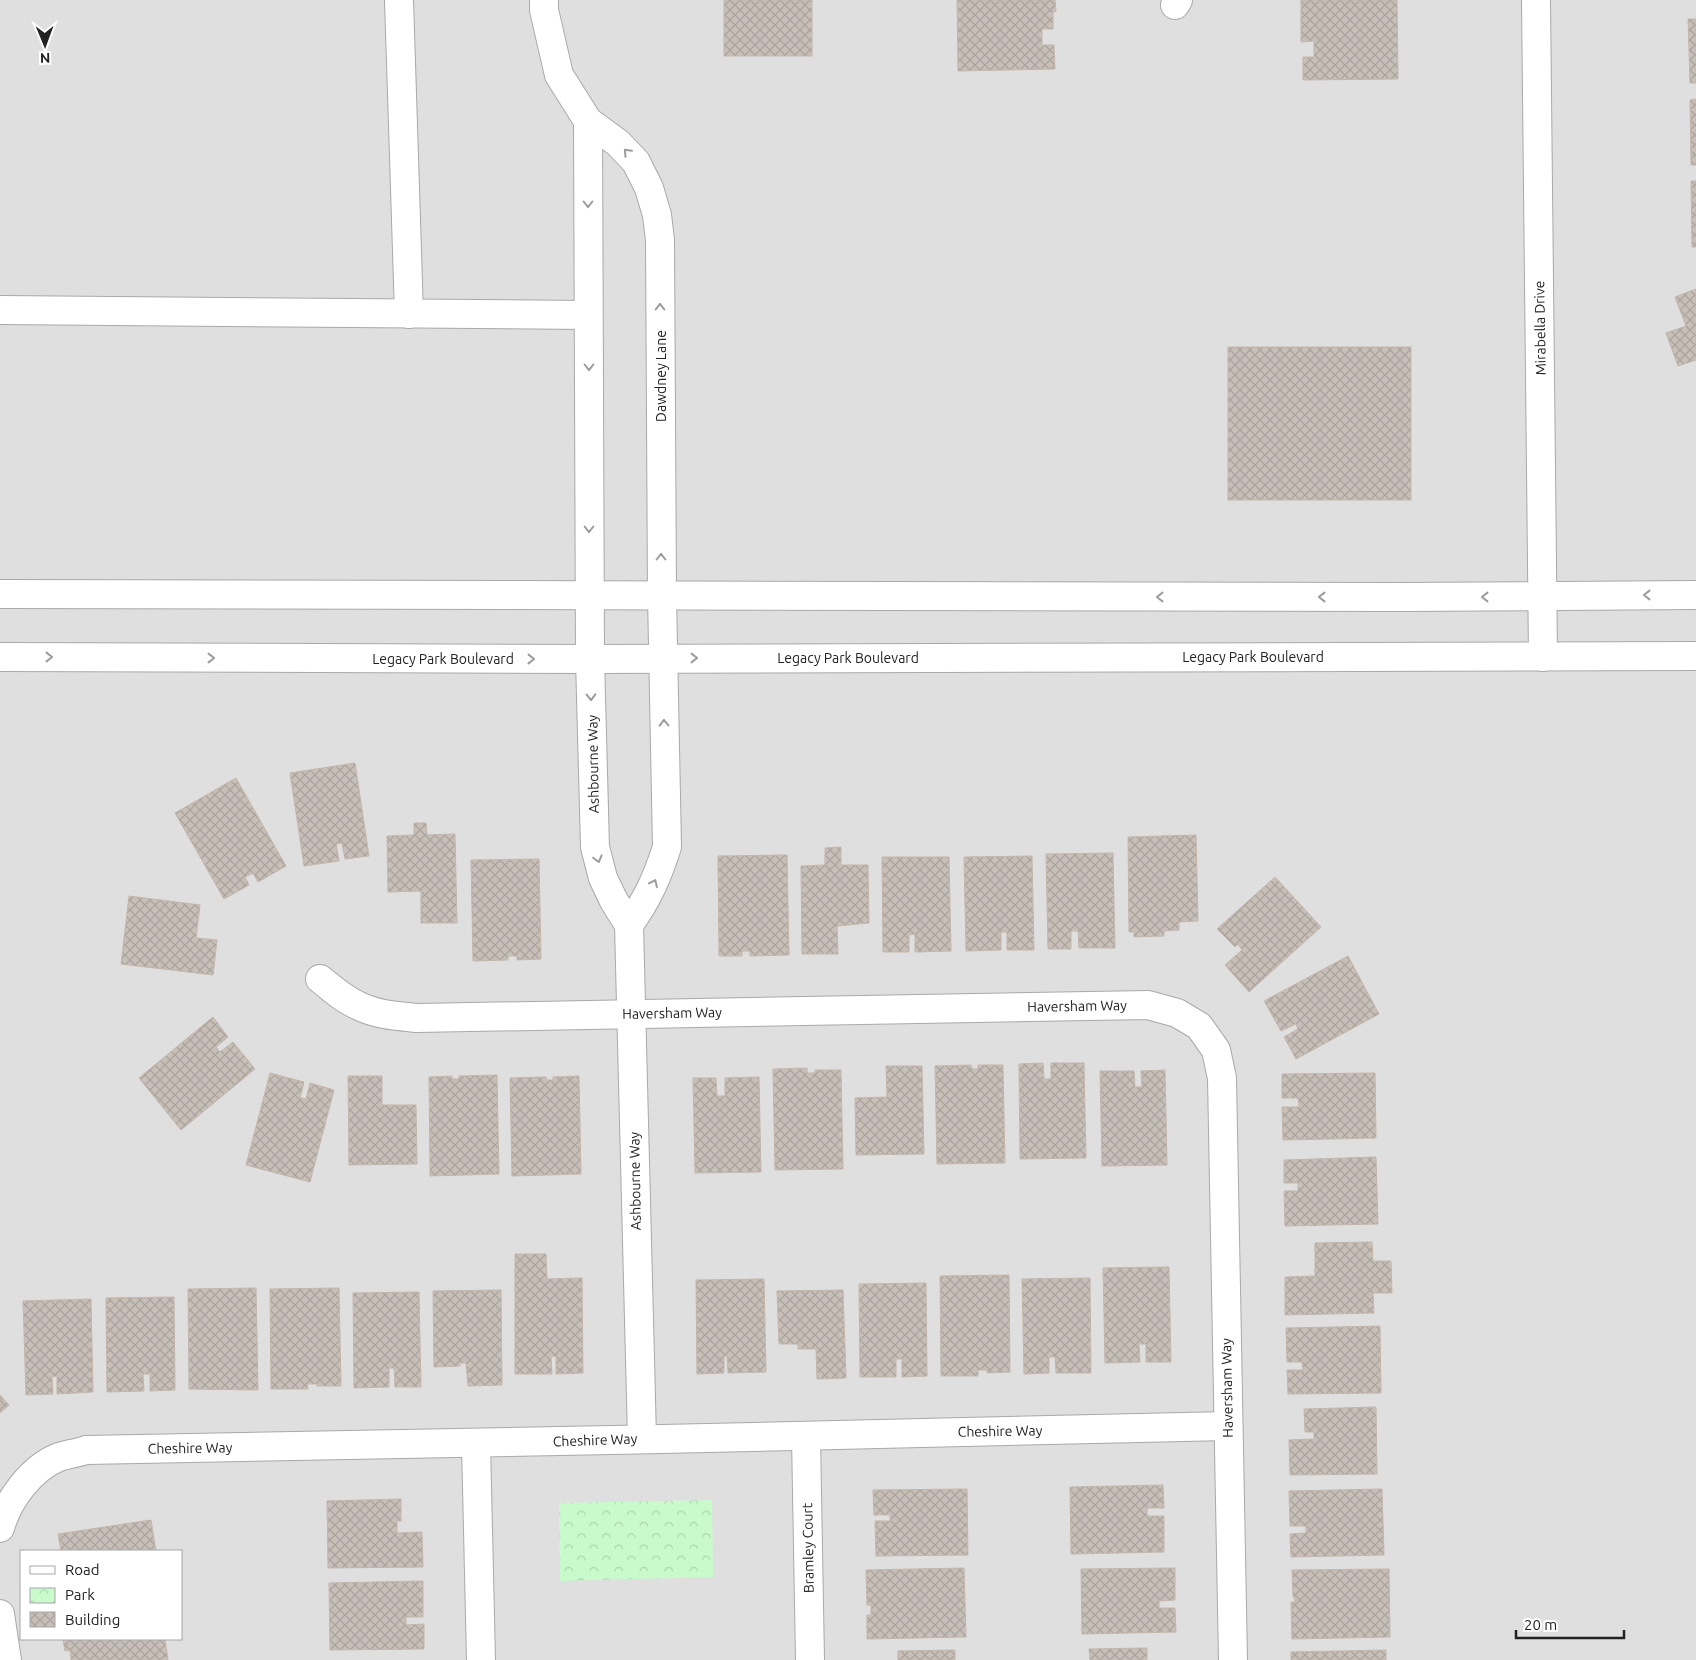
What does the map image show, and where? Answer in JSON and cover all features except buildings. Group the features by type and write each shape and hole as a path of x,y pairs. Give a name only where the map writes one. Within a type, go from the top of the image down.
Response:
{"street":[{"path":"399,0 409,314"},
{"name":"Dawdney Lane","path":"544,0 544,10 560,75 588,121 618,143 636,162 649,188 656,215 660,240 663,658"},
{"name":"Mirabella Drive","path":"1536,0 1543,657"},
{"path":"588,121 590,596"},
{"path":"0,310 588,315"},
{"path":"0,594 590,596 1696,595"},
{"name":"Ashbourne Way","path":"590,596 595,847 603,878 629,925 642,1438"},
{"name":"Legacy Park Boulevard","path":"0,657 590,659 1696,656"},
{"path":"629,925 645,901 658,873 666,847 663,658"},
{"name":"Haversham Way","path":"320,979 359,1006 384,1014 417,1018 1148,1005 1177,1013 1199,1026 1216,1050 1222,1078 1233,1660"},
{"name":"Cheshire Way","path":"0,1528 2,1520 16,1494 34,1474 58,1458 86,1450 1228,1426"},
{"name":"Bramley Court","path":"806,1436 810,1660"},
{"path":"476,1443 481,1660"},
{"path":"0,1614 7,1660"}],"shaded area":[{"path":"0,0 1696,0 1696,1660 0,1660"}],"green space":[{"path":"712,1500 713,1577 560,1581 559,1503"}]}
